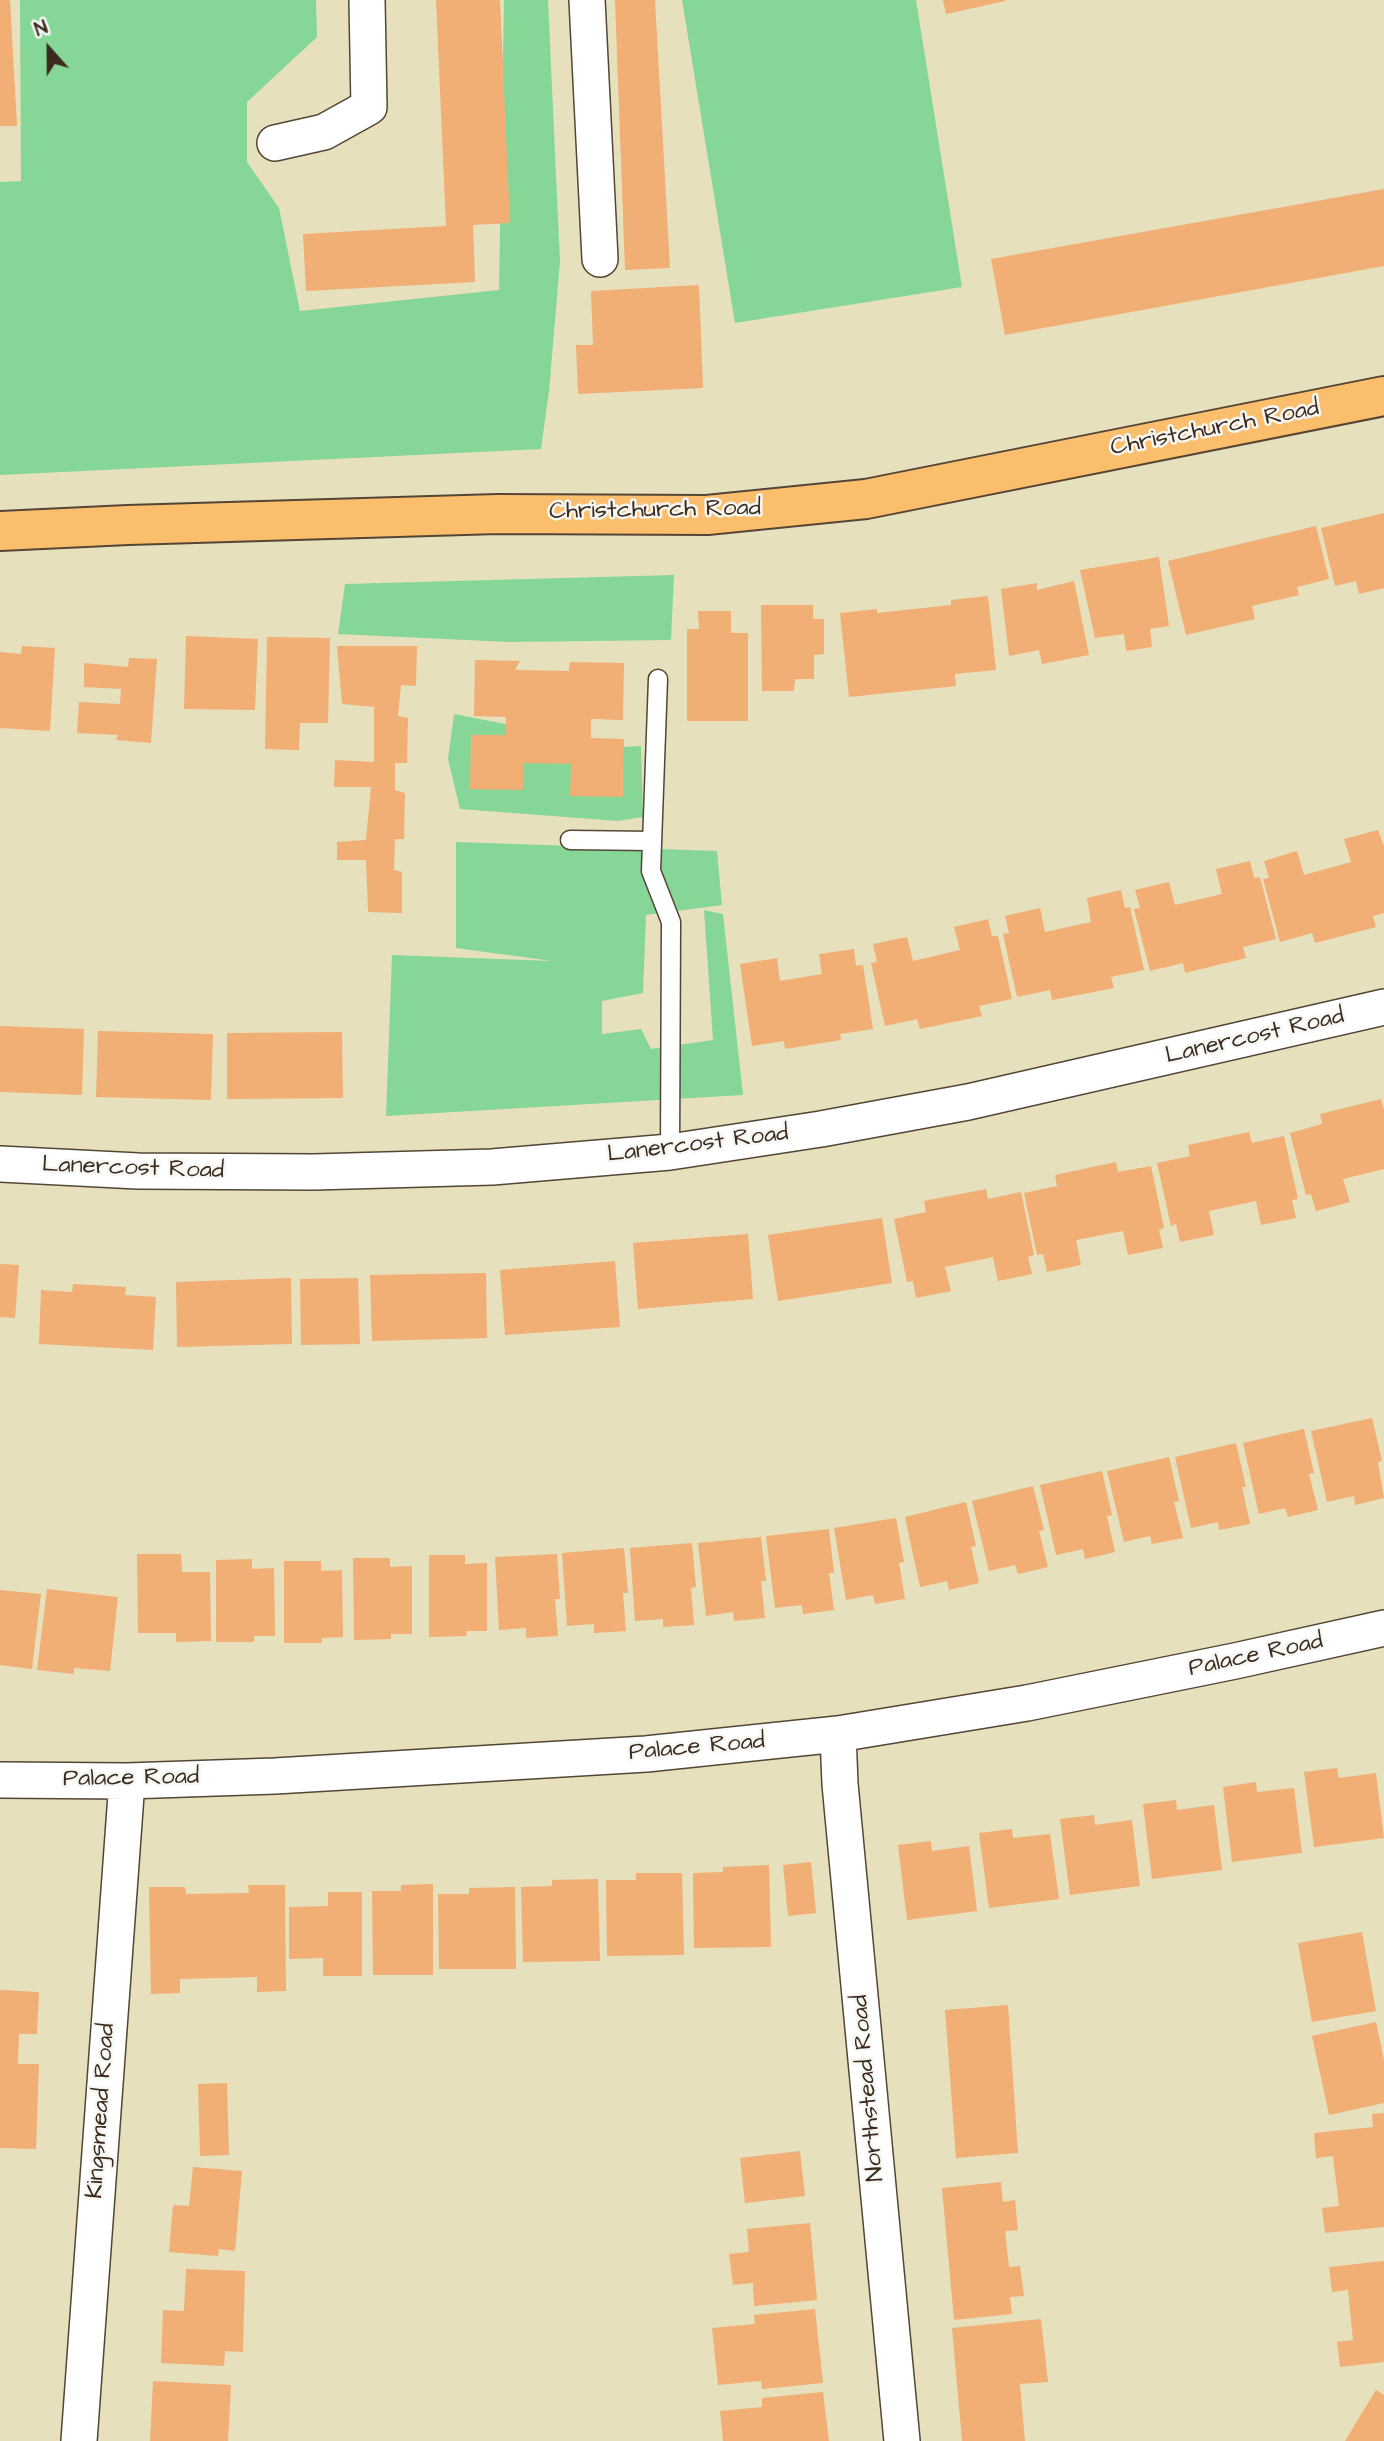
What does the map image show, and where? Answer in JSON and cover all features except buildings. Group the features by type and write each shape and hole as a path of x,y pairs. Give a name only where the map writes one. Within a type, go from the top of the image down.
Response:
{"highway":[{"name":"Christchurch Road","path":"0,531 499,514 707,515 866,499 1384,397"}],"street":[{"path":"275,144 324,132 369,107 367,0"},
{"path":"587,0 600,259"},
{"name":"Lanercost Road","path":"0,1164 187,1172 327,1171 505,1166 670,1152 821,1129 968,1102 1384,1007"},
{"name":"Palace Road","path":"0,1780 127,1781 275,1776 646,1754 838,1734 1027,1703 1384,1628"},
{"name":"Northstead Road","path":"838,1734 902,2441"},
{"name":"Kingsmead Road","path":"79,2441 127,1781"}],"lane":[{"path":"658,678 651,871 671,922 670,1152"},
{"path":"570,840 652,841"}],"green space":[{"path":"20,0 316,0 317,37 247,102 247,162 279,208 300,311 499,290 504,0 548,0 560,262 541,449 0,475 0,182 21,181"},
{"path":"682,0 916,0 962,287 735,323"},
{"path":"674,575 671,640 509,642 338,634 345,584"},
{"path":"454,714 623,747 641,746 643,817 618,821 460,809 448,759"},
{"path":"456,842 717,851 722,905 646,915 643,993 602,1001 602,1034 641,1029 651,1049 713,1040 704,910 723,914 743,1095 386,1116 392,955 552,961 456,948"}]}
